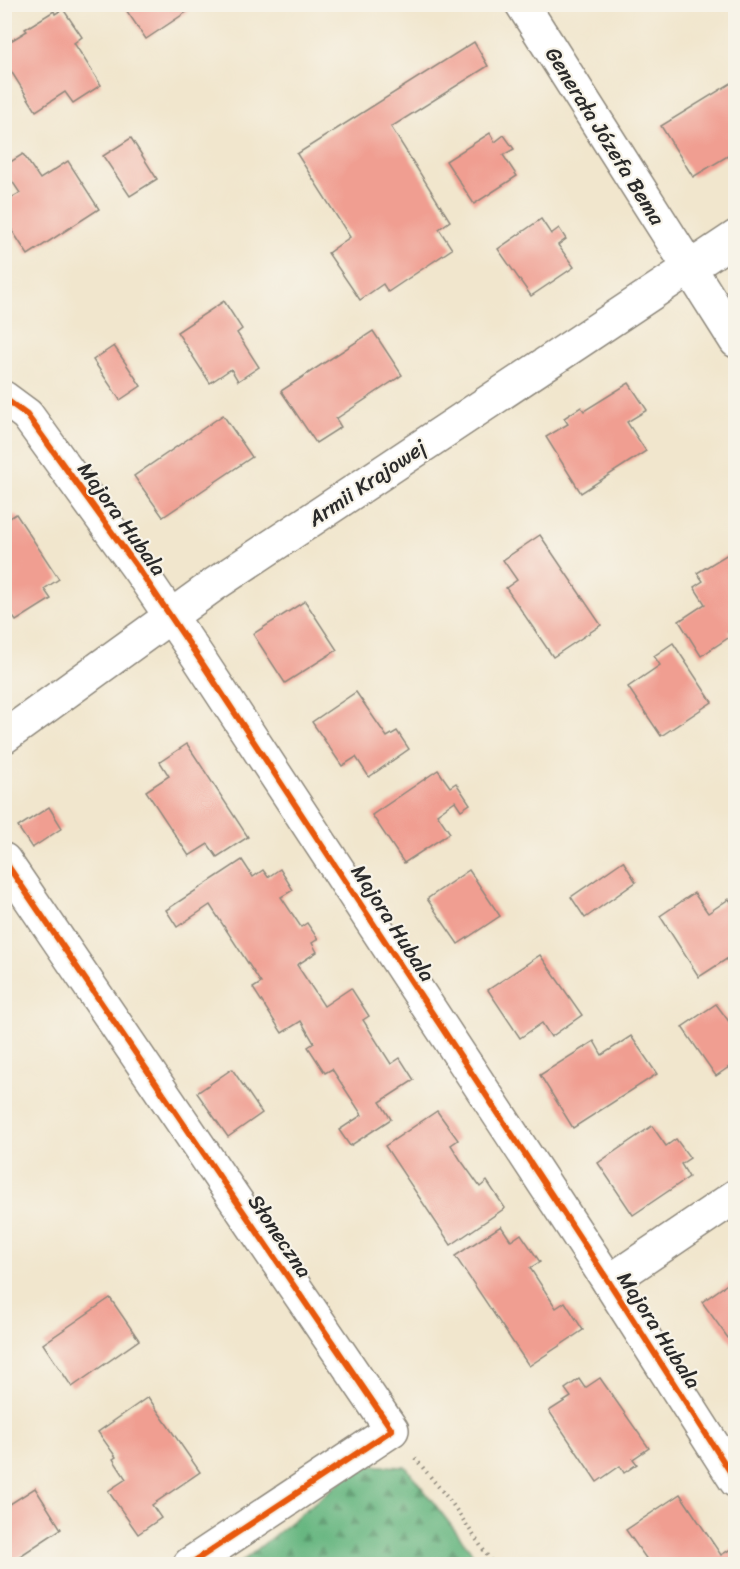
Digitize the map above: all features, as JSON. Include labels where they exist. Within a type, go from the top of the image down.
[{"type":"street","name":"Generała Józefa Bema","points":[[522,4],[735,341]]},
{"type":"street","name":"Armii Krajowej","points":[[4,737],[170,615],[735,237]]},
{"type":"street","name":"Majora Hubala","points":[[4,398],[27,415],[170,615],[609,1282],[735,1481]]},
{"type":"street","name":"Słoneczna","points":[[4,860],[392,1430]]},
{"type":"street","points":[[609,1282],[735,1196]]},
{"type":"street","points":[[190,1564],[392,1430]]},
{"type":"path","points":[[392,1430],[451,1502],[493,1564]]},
{"type":"green space","points":[[361,1465],[406,1467],[481,1564],[239,1564]]},
{"type":"building","points":[[122,4],[188,4],[191,9],[146,39]]},
{"type":"building","points":[[63,9],[82,37],[74,43],[101,85],[73,103],[65,92],[36,111],[11,71],[4,75],[4,45],[54,11],[55,14]]},
{"type":"building","points":[[474,42],[488,66],[391,127],[450,221],[439,229],[452,249],[388,292],[383,284],[360,300],[328,253],[350,237],[297,154]]},
{"type":"building","points":[[736,80],[736,151],[693,177],[661,126]]},
{"type":"building","points":[[490,133],[495,142],[504,135],[514,149],[503,155],[517,176],[474,204],[446,161]]},
{"type":"building","points":[[131,138],[157,179],[130,196],[103,156]]},
{"type":"building","points":[[23,154],[40,179],[68,161],[99,209],[28,255],[4,218],[4,202],[20,193],[4,166]]},
{"type":"building","points":[[541,219],[551,234],[559,228],[566,239],[558,245],[574,267],[531,296],[498,249]]},
{"type":"building","points":[[224,301],[242,329],[237,333],[259,367],[238,381],[231,369],[210,383],[177,332]]},
{"type":"building","points":[[373,331],[402,375],[336,419],[341,427],[316,443],[281,391]]},
{"type":"building","points":[[114,346],[141,386],[120,400],[93,360]]},
{"type":"building","points":[[629,383],[647,410],[627,422],[646,451],[581,493],[546,437],[568,424],[564,418],[581,407],[584,411]]},
{"type":"building","points":[[223,415],[252,457],[163,517],[134,476]]},
{"type":"building","points":[[16,514],[59,579],[44,589],[51,599],[16,621],[4,604],[4,522]]},
{"type":"building","points":[[540,535],[601,625],[553,657],[506,588],[517,580],[503,560]]},
{"type":"building","points":[[736,549],[736,627],[728,632],[731,636],[701,656],[679,621],[705,604],[694,587],[703,581],[697,573]]},
{"type":"building","points":[[305,601],[337,650],[285,683],[253,634]]},
{"type":"building","points":[[673,643],[712,702],[661,736],[628,687],[660,665],[654,656]]},
{"type":"building","points":[[356,692],[387,737],[397,731],[409,749],[369,777],[356,757],[342,766],[312,722]]},
{"type":"building","points":[[187,744],[248,837],[217,857],[208,844],[189,856],[146,791],[169,776],[160,762]]},
{"type":"building","points":[[438,770],[450,787],[456,783],[470,804],[461,810],[455,801],[437,814],[450,833],[404,863],[372,815]]},
{"type":"building","points":[[49,807],[62,828],[32,848],[18,827]]},
{"type":"building","points":[[242,860],[253,877],[263,870],[268,877],[280,869],[293,890],[281,897],[301,927],[307,923],[318,939],[312,943],[317,952],[297,965],[324,1006],[351,988],[369,1016],[363,1020],[391,1064],[400,1058],[414,1080],[380,1102],[391,1119],[350,1146],[339,1130],[362,1115],[332,1069],[325,1073],[308,1047],[314,1043],[301,1021],[282,1033],[253,988],[261,983],[210,905],[177,927],[166,910]]},
{"type":"building","points":[[623,861],[636,882],[585,918],[571,897]]},
{"type":"building","points":[[469,870],[500,916],[458,944],[427,899]]},
{"type":"building","points":[[694,893],[708,913],[729,899],[736,909],[736,953],[699,977],[660,916]]},
{"type":"building","points":[[540,955],[582,1015],[551,1037],[542,1023],[520,1038],[488,990]]},
{"type":"building","points":[[716,1004],[736,1031],[736,1077],[729,1067],[716,1076],[682,1027]]},
{"type":"building","points":[[631,1036],[657,1074],[573,1128],[540,1075],[594,1041],[602,1055]]},
{"type":"building","points":[[232,1069],[262,1113],[228,1137],[197,1093]]},
{"type":"building","points":[[437,1111],[458,1140],[451,1145],[460,1159],[480,1187],[487,1181],[505,1208],[451,1245],[385,1146]]},
{"type":"building","points":[[652,1126],[666,1146],[676,1139],[690,1158],[681,1164],[689,1177],[633,1215],[598,1163]]},
{"type":"building","points":[[501,1226],[511,1241],[521,1234],[540,1262],[530,1268],[556,1308],[565,1302],[583,1330],[529,1366],[455,1256]]},
{"type":"building","points":[[736,1278],[736,1349],[702,1302]]},
{"type":"building","points":[[110,1298],[139,1340],[72,1387],[43,1344]]},
{"type":"building","points":[[600,1378],[649,1448],[633,1459],[637,1464],[624,1473],[620,1466],[597,1482],[549,1411],[571,1397],[565,1389],[579,1379],[585,1388]]},
{"type":"building","points":[[148,1397],[200,1472],[152,1505],[161,1518],[138,1534],[108,1491],[126,1479],[113,1459],[116,1457],[98,1432]]},
{"type":"building","points":[[35,1488],[61,1529],[8,1564],[4,1564],[4,1502],[7,1506]]},
{"type":"building","points":[[680,1494],[721,1555],[736,1546],[736,1564],[650,1564],[626,1530]]},
{"type":"cycle path","points":[[4,398],[27,415],[140,571],[609,1282],[736,1481]]},
{"type":"cycle path","points":[[4,860],[392,1430],[190,1564]]}]
